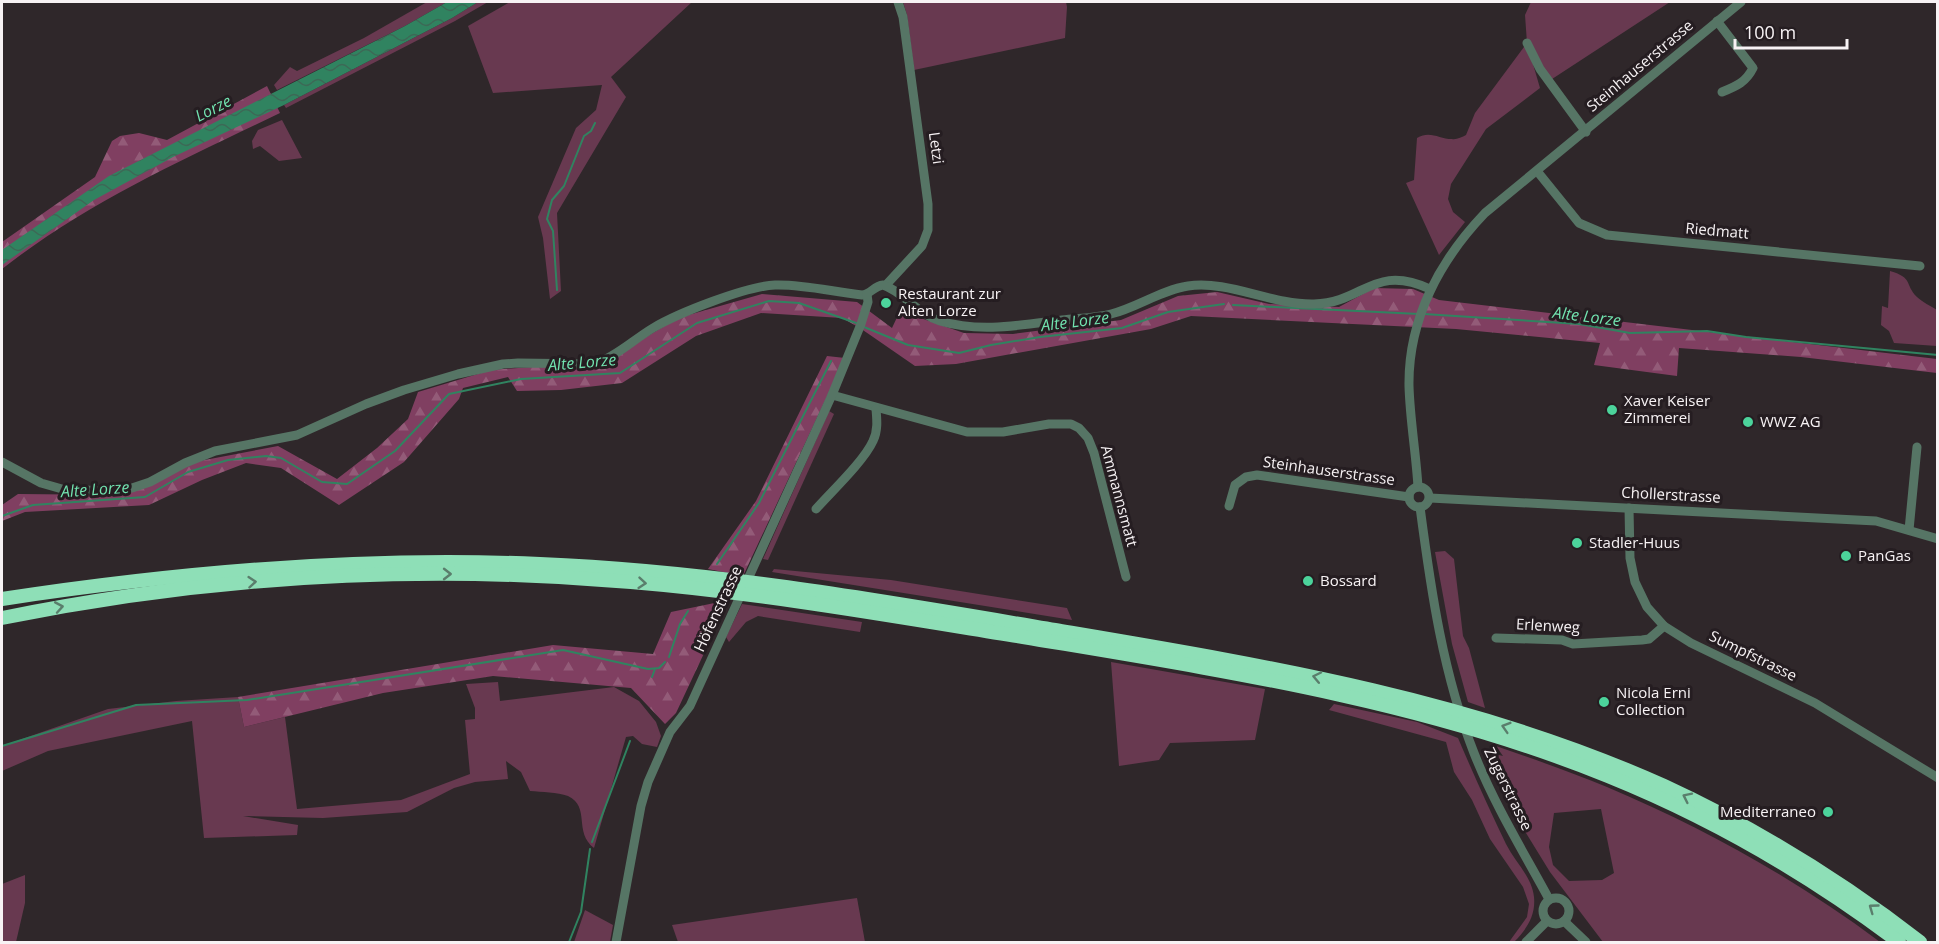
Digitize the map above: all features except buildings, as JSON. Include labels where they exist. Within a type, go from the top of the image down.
[{"type":"highway","points":[[2,600],[154,580],[295,567],[419,562],[511,562],[631,569],[825,592],[1278,669],[1380,692],[1482,719],[1561,745],[1646,778],[1718,813],[1796,856],[1920,942]]},
{"type":"highway","points":[[2,618],[147,594],[272,580],[390,575],[507,575],[629,582],[735,593],[905,618],[1146,658],[1316,690],[1403,710],[1502,738],[1585,767],[1662,799],[1741,839],[1815,884],[1899,942]]},
{"type":"highway","points":[[2,606],[154,580]]},
{"type":"street","name":"Letzi","points":[[886,285],[922,246],[928,230],[928,204],[903,17],[898,2]]},
{"type":"street","name":"Steinhauserstrasse","points":[[1420,507],[1412,505],[1409,496],[1412,490],[1418,487],[1409,386],[1414,339],[1429,293],[1454,249],[1485,213],[1741,2]]},
{"type":"street","points":[[1717,21],[1753,68],[1748,78],[1741,84],[1722,93]]},
{"type":"street","name":"Steinhauserstrasse","points":[[1527,43],[1540,69],[1586,132]]},
{"type":"street","name":"Riedmatt","points":[[1538,171],[1579,223],[1607,235],[1920,267]]},
{"type":"street","points":[[2,462],[41,483],[62,489],[107,491],[132,488],[150,482],[185,463],[215,451],[297,435],[375,400],[458,374],[518,363],[595,364],[612,356],[668,320],[756,288],[794,285],[858,295],[867,294],[878,286],[886,285],[928,316],[948,323],[983,328],[1111,314],[1187,286],[1209,285],[1283,302],[1313,304],[1333,302],[1386,280],[1410,281],[1429,293]]},
{"type":"street","name":"Höfenstrasse","points":[[616,942],[641,807],[648,782],[670,732],[690,706],[832,395],[860,329],[866,310],[867,294]]},
{"type":"street","name":"Ammannsmatt","points":[[832,395],[876,409],[967,432],[1003,432],[1049,424],[1071,424],[1079,428],[1088,438],[1094,453],[1126,577]]},
{"type":"street","points":[[816,509],[874,441],[878,426],[876,409]]},
{"type":"street","points":[[1909,530],[1917,447]]},
{"type":"street","name":"Steinhauserstrasse","points":[[1229,506],[1235,484],[1246,477],[1257,475],[1409,496]]},
{"type":"street","points":[[1418,487],[1427,490],[1430,498],[1427,504],[1420,507]]},
{"type":"street","name":"Chollerstrasse","points":[[1430,498],[1876,521],[1938,539]]},
{"type":"street","name":"Zugerstrasse","points":[[1420,507],[1433,606],[1452,687],[1474,752],[1499,809],[1549,899]]},
{"type":"street","name":"Sumpfstrasse","points":[[1629,508],[1630,558],[1635,582],[1647,607],[1664,626],[1691,643],[1815,703],[1938,778]]},
{"type":"street","name":"Erlenweg","points":[[1496,638],[1562,640],[1573,644],[1642,640],[1649,639],[1664,626]]},
{"type":"street","points":[[1558,898],[1568,905],[1569,914],[1564,921],[1556,924],[1547,921],[1542,909],[1549,899],[1558,898]]},
{"type":"street","points":[[1526,942],[1547,921]]},
{"type":"street","points":[[1564,921],[1586,942]]},
{"type":"shaded area","points":[[427,2],[447,2],[405,26],[277,90],[274,85],[290,67],[297,71],[364,38]]},
{"type":"shaded area","points":[[478,2],[488,2],[286,108],[284,105],[452,18]]},
{"type":"shaded area","points":[[510,2],[692,2],[611,77],[626,97],[557,213],[561,291],[550,299],[543,238],[538,217],[576,128],[596,110],[602,85],[493,93],[468,26]]},
{"type":"shaded area","points":[[903,2],[1066,2],[1065,38],[914,70],[907,15]]},
{"type":"shaded area","points":[[1531,2],[1670,2],[1549,81],[1528,47],[1540,88],[1486,129],[1451,184],[1448,199],[1453,212],[1465,222],[1439,255],[1406,183],[1414,180],[1417,138],[1430,135],[1454,139],[1466,135],[1475,113],[1527,43],[1525,15]]},
{"type":"shaded area","points":[[282,120],[302,158],[279,161],[260,146],[253,149],[252,141],[258,130]]},
{"type":"shaded area","points":[[1890,271],[1903,276],[1917,297],[1937,310],[1937,346],[1894,343],[1889,331],[1881,325],[1882,306],[1888,308]]},
{"type":"shaded area","points":[[829,411],[834,414],[768,560],[763,559]]},
{"type":"shaded area","points":[[1445,551],[1454,559],[1463,636],[1469,648],[1485,708],[1468,702],[1452,644],[1435,552]]},
{"type":"shaded area","points":[[774,569],[891,580],[1067,608],[1072,620],[772,572]]},
{"type":"shaded area","points":[[742,604],[862,622],[860,632],[758,616],[746,622],[729,642],[726,637]]},
{"type":"shaded area","points":[[1111,662],[1265,689],[1255,740],[1170,743],[1159,760],[1119,766]]},
{"type":"shaded area","points":[[498,682],[500,701],[614,687],[639,701],[656,722],[661,736],[657,747],[642,744],[633,736],[626,737],[594,848],[584,835],[581,813],[575,801],[559,794],[530,791],[521,772],[506,761],[508,779],[475,782],[454,788],[407,812],[323,818],[243,816],[298,825],[297,835],[204,838],[192,721],[48,751],[2,771],[2,746],[108,709],[238,697],[244,727],[285,717],[297,809],[401,800],[470,774],[465,720],[475,719],[475,708],[466,684]]},
{"type":"shaded area","points":[[1334,704],[1417,722],[1458,738],[1506,844],[1527,876],[1533,890],[1532,916],[1514,942],[1509,942],[1527,917],[1529,904],[1523,887],[1490,839],[1472,800],[1454,772],[1446,742],[1329,710]]},
{"type":"shaded area","points":[[1496,746],[1593,781],[1714,837],[1816,897],[1880,942],[1603,942],[1550,872],[1518,820],[1486,752],[1503,756]],"holes":[[[1601,809],[1614,873],[1602,880],[1569,881],[1553,865],[1549,847],[1554,813]]]},
{"type":"shaded area","points":[[25,875],[25,903],[16,942],[2,942],[2,884]]},
{"type":"shaded area","points":[[857,898],[865,942],[678,942],[672,925]]},
{"type":"shaded area","points":[[585,910],[613,925],[610,942],[574,942]]},
{"type":"green space","points":[[267,86],[280,113],[172,165],[102,203],[67,223],[2,269],[2,242],[95,177],[112,141],[120,136],[139,133],[167,140]]},
{"type":"green space","points":[[1374,288],[1413,289],[1439,300],[1937,359],[1937,373],[1801,357],[1679,348],[1677,376],[1594,365],[1600,343],[1456,329],[1191,316],[1151,329],[956,364],[915,366],[842,318],[761,313],[696,336],[622,383],[561,390],[517,391],[508,377],[463,388],[459,399],[404,462],[339,505],[281,468],[246,463],[202,480],[149,505],[25,512],[2,521],[2,505],[18,494],[118,495],[189,463],[278,446],[337,479],[377,448],[408,419],[418,392],[491,370],[560,365],[594,368],[678,318],[762,294],[857,302],[892,328],[900,311],[964,333],[1013,334],[1121,320],[1178,296],[1217,292],[1269,304],[1339,307]]},
{"type":"green space","points":[[827,356],[845,358],[743,576],[708,569],[756,501]]},
{"type":"green space","points":[[729,600],[676,713],[665,724],[631,688],[493,676],[383,693],[244,727],[238,697],[553,645],[653,654],[671,612]]},
{"type":"water","points":[[447,2],[478,2],[452,18],[284,105],[173,157],[94,200],[2,265],[2,250],[109,176],[405,26]]},
{"type":"waterway","points":[[557,290],[553,231],[547,219],[552,200],[564,186],[584,136],[591,131],[595,123]]},
{"type":"waterway","name":"Alte Lorze","points":[[2,516],[33,505],[145,497],[188,472],[228,460],[266,456],[281,458],[322,482],[347,484],[395,451],[449,394],[521,379],[620,373],[697,323],[769,301],[799,303],[859,324]]},
{"type":"waterway","name":"Alte Lorze","points":[[864,327],[908,345],[959,353],[1040,337],[1122,328],[1168,312],[1224,304]]},
{"type":"waterway","name":"Alte Lorze","points":[[1233,305],[1419,314]]},
{"type":"waterway","name":"Alte Lorze","points":[[1424,314],[1579,324],[1630,333],[1707,331],[1746,337],[1938,355]]},
{"type":"waterway","points":[[717,564],[759,503],[831,361]]},
{"type":"waterway","points":[[669,657],[680,624],[688,611]]},
{"type":"waterway","points":[[2,746],[136,705],[247,700],[563,650],[648,669],[659,668],[665,662]]},
{"type":"waterway","points":[[652,677],[655,669]]},
{"type":"waterway","points":[[592,842],[630,741]]},
{"type":"waterway","points":[[569,942],[581,912],[590,849]]},
{"type":"place","name":"Restaurant zur Alten Lorze","points":[[886,303]]},
{"type":"place","name":"Xaver Keiser Zimmerei","points":[[1612,410]]},
{"type":"place","name":"WWZ AG","points":[[1748,422]]},
{"type":"place","name":"Stadler-Huus","points":[[1577,543]]},
{"type":"place","name":"PanGas","points":[[1846,556]]},
{"type":"place","name":"Bossard","points":[[1308,581]]},
{"type":"place","name":"Nicola Erni Collection","points":[[1604,702]]},
{"type":"place","name":"Mediterraneo","points":[[1828,812]]},
{"type":"water label","name":"Lorze","points":[[213,108]]}]
